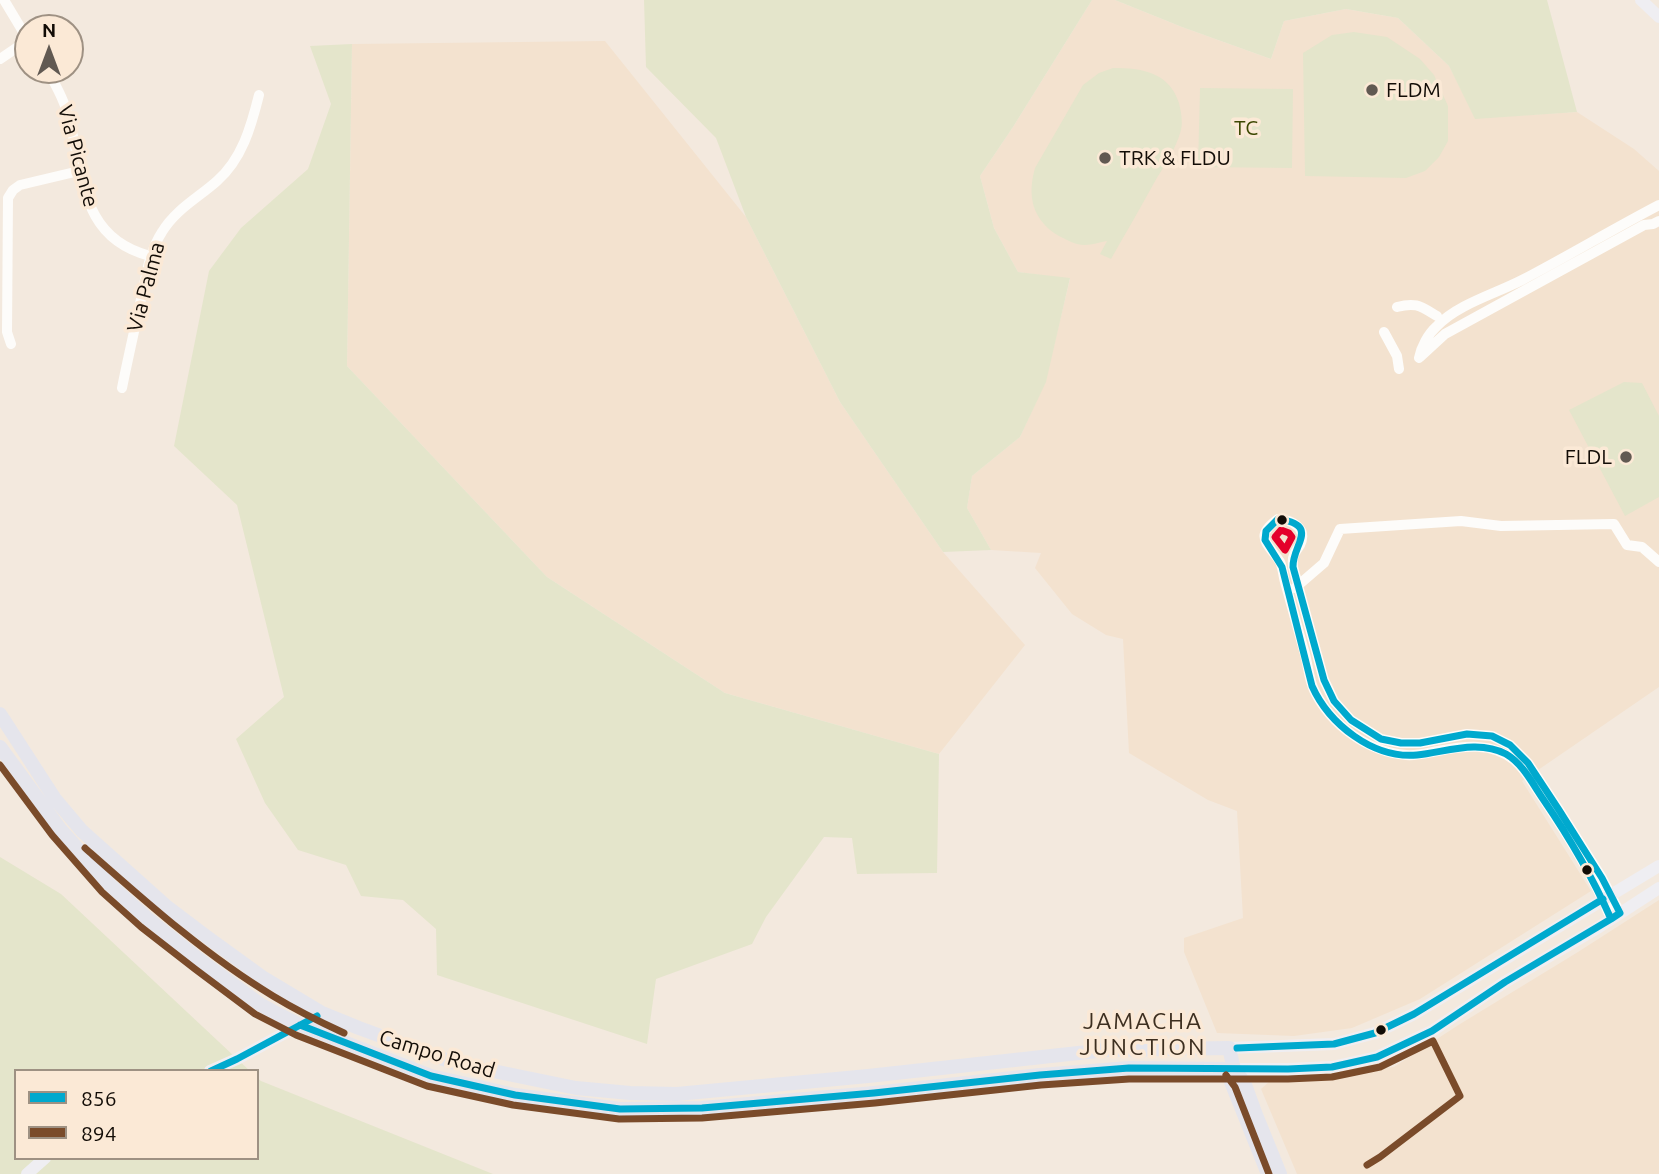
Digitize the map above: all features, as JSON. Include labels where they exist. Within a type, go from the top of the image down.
[{"type":"highway","name":"Campo Road","points":[[0,714],[55,799],[82,831],[166,906],[262,977],[322,1013],[454,1063],[576,1088],[677,1094],[952,1068],[1106,1049],[1229,1048]]},
{"type":"highway","name":"Campo Road","points":[[0,747],[60,829],[117,891],[211,968],[261,1004],[300,1025],[431,1076],[515,1095],[620,1109],[702,1108],[1129,1068],[1234,1069]]},
{"type":"highway","points":[[1229,1048],[1234,1069],[1244,1082],[1280,1174]]},
{"type":"highway","points":[[883,1065],[930,1061],[952,1068]]},
{"type":"highway","points":[[1234,1069],[1231,1082],[1268,1174]]},
{"type":"main road","points":[[1641,0],[1659,16]]},
{"type":"main road","points":[[1229,1048],[1334,1044],[1375,1033],[1414,1014],[1659,866]]},
{"type":"main road","points":[[1234,1069],[1332,1068],[1377,1058],[1432,1031],[1505,982],[1659,888]]},
{"type":"main road","points":[[214,1069],[322,1013]]},
{"type":"main road","points":[[27,1174],[43,1160]]},
{"type":"street","points":[[4,0],[14,17]]},
{"type":"street","name":"Via Picante","points":[[55,84],[67,111],[79,171],[92,211],[105,232],[124,247],[150,256]]},
{"type":"street","name":"Via Palma","points":[[122,388],[150,256],[160,233],[185,205],[231,167],[242,149],[258,95]]},
{"type":"street","points":[[11,344],[7,332],[8,198],[20,185],[79,171]]},
{"type":"street","points":[[1659,205],[1524,279],[1501,291],[1490,293],[1447,317],[1430,335],[1419,358],[1446,334],[1644,225],[1659,221]]},
{"type":"street","points":[[1507,302],[1509,293],[1524,279]]},
{"type":"street","points":[[1396,307],[1419,305],[1437,316]]},
{"type":"street","points":[[1384,332],[1397,356],[1399,369]]},
{"type":"street","points":[[1607,896],[1522,767],[1513,759],[1499,751],[1478,746],[1405,755],[1385,751],[1355,737],[1343,728],[1314,690],[1282,564],[1265,543],[1265,533],[1269,525],[1278,519],[1289,520],[1302,534],[1293,557],[1293,567],[1324,680],[1334,701],[1351,720],[1381,739],[1420,743],[1467,734],[1492,736],[1510,745],[1528,763],[1607,896],[1616,916]]},
{"type":"street","points":[[1289,593],[1324,563],[1340,529],[1461,521],[1501,526],[1614,524],[1627,545],[1642,547],[1659,562]]},
{"type":"shaded area","points":[[1092,0],[1115,0],[1271,59],[1284,21],[1346,9],[1398,18],[1449,66],[1476,118],[1577,112],[1634,149],[1659,171],[1659,687],[1522,781],[1591,891],[1420,999],[1352,1028],[1294,1036],[1217,1033],[1184,952],[1184,938],[1243,918],[1237,811],[1208,800],[1129,753],[1123,639],[1106,635],[1072,614],[1035,568],[1041,553],[991,550],[967,508],[972,476],[1020,437],[1045,382],[1070,279],[1018,272],[994,228],[980,176]]},
{"type":"shaded area","points":[[605,41],[746,217],[840,402],[943,552],[1025,645],[939,754],[725,693],[547,577],[347,366],[352,44]]},
{"type":"shaded area","points":[[1659,900],[1659,1174],[1297,1174],[1261,1089],[1271,1080],[1394,1067]]},
{"type":"green space","points":[[644,0],[1092,0],[980,176],[994,228],[1018,272],[1070,278],[1046,382],[1020,437],[972,476],[967,508],[991,550],[943,552],[840,402],[746,217],[716,138],[646,67]]},
{"type":"green space","points":[[1115,0],[1547,0],[1577,112],[1475,119],[1449,66],[1398,18],[1346,9],[1284,21],[1271,59]]},
{"type":"green space","name":"FLDM","points":[[1354,32],[1387,37],[1420,59],[1434,75],[1448,106],[1448,141],[1439,157],[1425,171],[1406,178],[1305,176],[1303,53],[1332,35]]},
{"type":"green space","points":[[352,44],[347,366],[547,577],[725,693],[939,754],[937,873],[857,874],[852,838],[824,837],[766,917],[752,944],[656,979],[647,1044],[437,975],[436,929],[403,900],[361,896],[346,865],[298,850],[265,803],[236,739],[284,697],[237,505],[174,446],[209,271],[241,228],[308,169],[331,104],[310,46]]},
{"type":"green space","name":"TRK & FLDU","points":[[1113,68],[1144,71],[1169,84],[1180,106],[1182,124],[1173,151],[1111,259],[1100,254],[1107,241],[1078,244],[1050,230],[1037,215],[1032,188],[1035,168],[1083,85],[1099,73]]},
{"type":"green space","name":"TC","points":[[1200,88],[1293,89],[1292,168],[1198,167]]},
{"type":"green space","name":"FLDL","points":[[1624,382],[1642,383],[1659,416],[1659,497],[1625,516],[1569,410]]},
{"type":"green space","points":[[0,857],[61,894],[248,1069],[14,1069],[14,1160],[259,1160],[259,1080],[493,1174],[0,1174]]},
{"type":"transit line","name":"856","points":[[1278,519],[1291,522],[1301,531],[1293,567],[1324,680],[1334,701],[1351,720],[1381,739],[1420,743],[1467,734],[1492,736],[1510,745],[1528,763],[1559,810],[1602,878],[1620,913],[1611,919],[1562,828],[1527,774],[1506,754],[1484,747],[1473,747],[1401,755],[1369,745],[1341,726],[1329,713],[1312,686],[1282,567],[1265,540],[1266,531],[1278,519]]},
{"type":"transit line","points":[[1281,530],[1292,537],[1285,550],[1275,537],[1281,530]]},
{"type":"transit line","name":"894","points":[[0,765],[52,835],[102,892],[195,969],[255,1014],[296,1035],[427,1086],[513,1105],[619,1119],[702,1118],[1129,1079],[1332,1077],[1380,1067],[1433,1041],[1460,1096],[1367,1165]]},
{"type":"transit line","name":"894","points":[[85,848],[223,963],[282,1001],[344,1033]]},
{"type":"transit line","name":"856","points":[[1237,1048],[1334,1044],[1375,1033],[1414,1014],[1603,899]]},
{"type":"transit line","name":"856","points":[[300,1025],[431,1076],[515,1095],[620,1109],[702,1108],[1129,1068],[1332,1067],[1377,1057],[1432,1031],[1505,982],[1611,919]]},
{"type":"transit line","name":"856","points":[[215,1069],[317,1016]]},
{"type":"transit line","name":"894","points":[[1226,1075],[1235,1087],[1269,1174]]},
{"type":"place","name":"FLDM","points":[[1372,90]]},
{"type":"place","name":"TRK & FLDU","points":[[1105,158]]},
{"type":"place","name":"FLDL","points":[[1626,457]]},
{"type":"district","name":"JAMACHA JUNCTION","points":[[1143,1034]]}]
